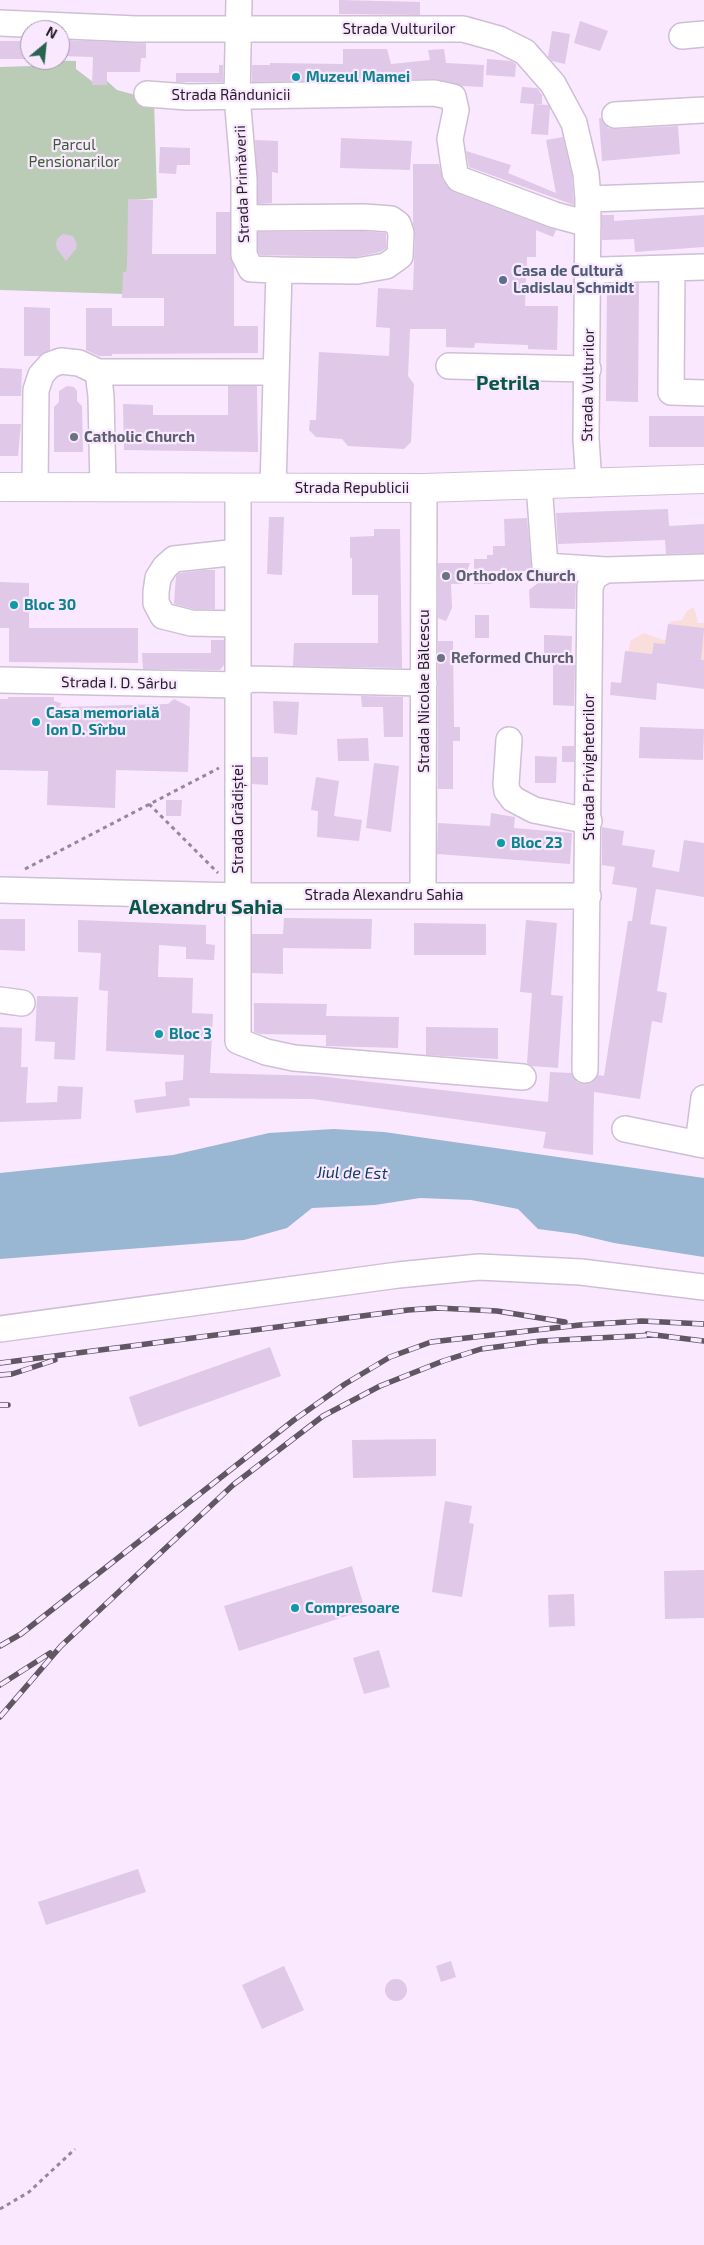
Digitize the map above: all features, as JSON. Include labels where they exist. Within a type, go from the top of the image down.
[{"type":"main road","name":"Strada Republicii","points":[[0,487],[424,488],[704,479]]},
{"type":"street","name":"Strada Primăverii","points":[[239,0],[237,96],[245,218],[244,255],[251,269],[279,270]]},
{"type":"street","name":"Strada Vulturilor","points":[[0,23],[136,29],[463,29],[499,40],[525,52],[553,84],[574,123],[586,174],[589,276],[586,440],[589,484]]},
{"type":"street","name":"Strada Rândunicii","points":[[147,94],[188,97],[434,93],[454,98],[456,110],[450,139],[455,173],[459,179],[555,215],[588,224]]},
{"type":"street","points":[[615,115],[704,110]]},
{"type":"street","points":[[588,199],[704,195]]},
{"type":"street","points":[[245,218],[364,217],[390,219],[398,224],[401,234],[400,256],[386,266],[357,271],[279,270],[273,488]]},
{"type":"street","points":[[589,276],[601,270],[704,267]]},
{"type":"street","points":[[672,268],[671,392],[704,393]]},
{"type":"street","points":[[35,487],[36,390],[41,375],[50,365],[61,361],[79,363],[98,372],[275,372]]},
{"type":"street","points":[[449,366],[588,368]]},
{"type":"street","points":[[98,372],[101,396],[103,487]]},
{"type":"street","points":[[539,484],[545,566],[606,570],[704,567]]},
{"type":"street","name":"Strada Nicolae Bălcescu","points":[[423,895],[424,488]]},
{"type":"street","name":"Strada Grădiștei","points":[[238,489],[238,1041],[266,1052],[294,1058],[523,1077]]},
{"type":"street","points":[[238,552],[174,559],[165,567],[158,578],[156,592],[156,603],[163,616],[191,623],[238,624]]},
{"type":"street","name":"Strada Privighetorilor","points":[[585,1070],[589,821],[588,606],[590,588],[594,577],[606,570]]},
{"type":"street","name":"Strada I. D. Sârbu","points":[[0,680],[238,685],[250,679],[424,683]]},
{"type":"street","points":[[509,740],[506,784],[507,791],[513,799],[534,810],[589,821]]},
{"type":"street","name":"Strada Alexandru Sahia","points":[[0,890],[238,896],[588,896]]},
{"type":"street","points":[[625,1129],[701,1145],[704,1098]]},
{"type":"street","points":[[0,1330],[388,1276],[479,1267],[581,1272],[704,1287]]},
{"type":"path","points":[[24,870],[238,758]]},
{"type":"path","points":[[149,804],[220,876]]},
{"type":"path","points":[[0,2209],[29,2192],[75,2149]]},
{"type":"shaded area","points":[[694,607],[698,623],[704,623],[704,687],[625,678],[630,641],[644,633],[663,640],[670,639],[669,622],[682,620],[687,611]]},
{"type":"green space","name":"Parcul Pensionarilor","points":[[70,61],[76,61],[76,69],[93,82],[107,81],[117,90],[154,100],[157,198],[132,200],[125,294],[0,290],[0,67],[20,66],[20,70],[70,70]]},
{"type":"water","name":"Jiul de Est","points":[[334,1129],[384,1132],[704,1178],[704,1257],[538,1229],[518,1209],[471,1200],[420,1198],[375,1205],[312,1208],[287,1228],[244,1240],[0,1259],[0,1173],[173,1155],[269,1133]]},
{"type":"building","points":[[339,0],[420,2],[420,15],[339,14]]},
{"type":"building","points":[[580,21],[608,31],[600,51],[574,43]]},
{"type":"building","points":[[552,31],[570,34],[565,64],[552,61],[548,57]]},
{"type":"building","points":[[70,40],[146,43],[146,58],[141,58],[140,72],[107,72],[107,85],[92,85],[93,57],[70,56]]},
{"type":"building","points":[[0,41],[20,41],[20,59],[0,59]]},
{"type":"building","points":[[343,49],[387,49],[391,64],[430,60],[428,50],[444,49],[446,63],[484,65],[483,87],[462,86],[434,79],[252,82],[252,65],[270,65],[270,63],[343,64]]},
{"type":"building","points":[[487,59],[511,61],[516,64],[515,77],[486,75]]},
{"type":"building","points":[[219,65],[223,65],[223,82],[176,82],[176,73],[219,73]]},
{"type":"building","points":[[522,87],[537,88],[542,95],[542,104],[520,103]]},
{"type":"building","points":[[534,104],[548,105],[550,108],[548,135],[531,134]]},
{"type":"building","points":[[599,118],[608,128],[615,129],[678,126],[680,154],[602,161]]},
{"type":"building","points":[[563,137],[572,176],[574,205],[469,167],[466,151],[511,165],[508,173],[556,193],[546,140]]},
{"type":"building","points":[[341,138],[412,141],[410,170],[340,168]]},
{"type":"building","points":[[255,140],[278,141],[278,173],[272,172],[272,203],[258,204]]},
{"type":"building","points":[[160,147],[190,148],[190,165],[177,165],[176,174],[159,173]]},
{"type":"building","points":[[413,164],[439,164],[443,181],[454,192],[556,230],[553,237],[536,230],[536,257],[527,257],[525,306],[558,306],[557,350],[528,349],[528,345],[475,343],[474,348],[446,347],[446,329],[410,329],[408,376],[414,384],[411,442],[404,449],[348,446],[342,439],[316,437],[309,430],[310,420],[316,420],[319,352],[389,356],[390,328],[376,327],[378,288],[413,290],[415,234],[413,224]]},
{"type":"building","points":[[128,199],[153,200],[152,254],[216,254],[216,212],[230,212],[230,255],[234,267],[234,326],[258,326],[258,353],[112,354],[112,356],[99,356],[86,350],[86,308],[112,308],[112,326],[164,326],[164,298],[122,298],[123,272],[127,272]]},
{"type":"building","points":[[602,215],[614,215],[614,221],[704,215],[704,247],[635,252],[634,239],[602,240]]},
{"type":"building","points":[[364,231],[386,233],[386,248],[380,252],[356,257],[260,255],[258,252],[258,232]]},
{"type":"building","points":[[63,234],[73,236],[77,244],[76,249],[66,261],[57,249],[56,244],[57,239]]},
{"type":"building","points":[[639,283],[638,402],[606,401],[607,284]]},
{"type":"building","points":[[24,307],[50,308],[50,350],[39,356],[24,356]]},
{"type":"building","points":[[0,368],[22,369],[21,396],[0,396]]},
{"type":"building","points":[[67,386],[74,387],[77,391],[77,401],[82,406],[83,452],[54,452],[54,407],[59,402],[59,391]]},
{"type":"building","points":[[228,386],[257,386],[258,452],[124,450],[123,404],[153,405],[153,415],[228,415]]},
{"type":"building","points":[[649,416],[704,416],[704,447],[649,447]]},
{"type":"building","points":[[0,424],[21,424],[18,456],[0,456]]},
{"type":"building","points":[[668,509],[669,526],[704,524],[704,553],[666,554],[665,540],[558,544],[556,513]]},
{"type":"building","points":[[269,517],[284,517],[282,575],[267,574]]},
{"type":"building","points":[[527,518],[532,571],[492,571],[492,584],[474,584],[474,559],[487,559],[487,555],[493,555],[493,546],[505,546],[504,519]]},
{"type":"building","points":[[374,529],[400,529],[402,668],[293,666],[294,643],[378,643],[378,595],[352,595],[352,558],[350,558],[350,537],[374,536]]},
{"type":"building","points":[[438,563],[470,563],[462,584],[451,584],[452,608],[446,621],[438,618]]},
{"type":"building","points":[[215,570],[215,609],[193,609],[174,604],[176,576],[180,573]]},
{"type":"building","points":[[542,580],[576,582],[575,609],[530,608],[529,590]]},
{"type":"building","name":"Bloc 30","points":[[0,582],[29,583],[29,628],[138,628],[138,663],[9,662],[9,628],[0,628]]},
{"type":"building","points":[[475,615],[489,615],[489,638],[475,638]]},
{"type":"building","points":[[668,624],[704,628],[701,660],[704,660],[704,689],[657,683],[656,700],[610,695],[611,682],[621,683],[625,651],[652,654],[654,643],[665,644]]},
{"type":"building","points":[[544,635],[572,636],[571,665],[575,665],[574,706],[553,705],[553,661],[544,661]]},
{"type":"building","points":[[211,640],[224,640],[224,665],[220,670],[143,669],[142,653],[211,653]]},
{"type":"building","points":[[438,641],[453,641],[454,727],[460,727],[460,741],[453,741],[453,789],[438,789]]},
{"type":"building","points":[[361,696],[403,697],[403,737],[384,737],[383,707],[362,707]]},
{"type":"building","points":[[8,697],[54,697],[54,701],[61,703],[60,707],[168,704],[174,699],[190,707],[188,772],[116,770],[115,808],[47,805],[48,771],[0,770],[0,699],[8,699]]},
{"type":"building","points":[[273,701],[299,702],[297,735],[274,733]]},
{"type":"building","points":[[640,727],[704,729],[703,760],[639,758]]},
{"type":"building","points":[[368,738],[369,761],[338,761],[337,739]]},
{"type":"building","points":[[562,746],[574,746],[574,762],[562,762]]},
{"type":"building","points":[[535,756],[557,757],[556,783],[535,783]]},
{"type":"building","points":[[252,757],[268,757],[268,785],[252,784]]},
{"type":"building","points":[[374,763],[399,766],[391,832],[366,828]]},
{"type":"building","points":[[316,777],[339,781],[334,816],[362,820],[359,841],[317,837],[318,811],[311,810]]},
{"type":"building","points":[[166,800],[182,800],[181,816],[166,816]]},
{"type":"building","name":"Bloc 23","points":[[491,813],[515,817],[514,828],[572,833],[570,864],[437,854],[438,823],[490,826]]},
{"type":"building","points":[[602,827],[624,831],[622,845],[655,850],[652,867],[679,872],[684,840],[704,843],[704,897],[656,889],[650,924],[667,927],[657,991],[667,993],[662,1023],[652,1021],[640,1099],[594,1092],[593,1155],[543,1148],[546,1132],[313,1099],[189,1098],[190,1106],[136,1113],[134,1100],[166,1096],[165,1082],[183,1080],[184,1055],[106,1051],[108,991],[99,990],[101,953],[78,952],[78,920],[206,925],[206,944],[215,945],[214,960],[186,959],[186,947],[159,945],[158,977],[193,978],[192,1013],[213,1014],[210,1073],[318,1076],[548,1102],[550,1072],[571,1073],[577,1082],[584,1084],[592,1082],[598,1075],[604,1076],[628,921],[632,921],[637,888],[612,884],[615,867],[602,865]]},
{"type":"building","points":[[284,918],[372,919],[371,949],[283,948],[283,974],[252,973],[252,934],[283,934]]},
{"type":"building","points":[[0,919],[25,919],[25,951],[0,950]]},
{"type":"building","points":[[526,920],[557,923],[551,995],[563,996],[558,1068],[532,1066],[527,1063],[532,993],[520,992]]},
{"type":"building","points":[[414,923],[486,924],[486,955],[414,955]]},
{"type":"building","points":[[37,996],[78,997],[75,1060],[54,1059],[55,1042],[35,1041]]},
{"type":"building","points":[[254,1003],[327,1004],[326,1016],[399,1017],[398,1048],[326,1046],[326,1035],[260,1034],[254,1032]]},
{"type":"building","points":[[0,1027],[22,1028],[21,1067],[28,1067],[26,1103],[57,1102],[58,1086],[83,1087],[81,1119],[0,1122]]},
{"type":"building","points":[[426,1027],[498,1028],[498,1059],[426,1055]]},
{"type":"building","points":[[270,1347],[281,1376],[139,1427],[129,1397]]},
{"type":"building","points":[[436,1439],[436,1476],[353,1478],[352,1440]]},
{"type":"building","points":[[445,1501],[472,1506],[469,1523],[474,1524],[462,1597],[432,1592]]},
{"type":"building","name":"Compresoare","points":[[352,1566],[365,1610],[239,1651],[224,1606]]},
{"type":"building","points":[[704,1570],[704,1618],[665,1619],[664,1571]]},
{"type":"building","points":[[574,1594],[575,1626],[549,1627],[548,1595]]},
{"type":"building","points":[[379,1650],[390,1687],[364,1694],[353,1658]]},
{"type":"building","points":[[138,1869],[146,1892],[46,1925],[38,1902]]},
{"type":"building","points":[[451,1961],[456,1977],[441,1982],[436,1966]]},
{"type":"building","points":[[284,1966],[304,2010],[262,2029],[242,1985]]},
{"type":"building","points":[[396,1979],[404,1982],[407,1990],[404,1998],[396,2001],[388,1998],[385,1990],[388,1982]]},
{"type":"railway","points":[[0,1363],[408,1310],[438,1308],[497,1311],[565,1322]]},
{"type":"railway","points":[[0,1646],[21,1634],[294,1420],[345,1384],[390,1357],[431,1342],[580,1325],[642,1321],[704,1324]]},
{"type":"railway","points":[[647,1334],[704,1341]]},
{"type":"railway","points":[[0,1717],[61,1646],[233,1485],[323,1416],[380,1386],[443,1361],[481,1349],[541,1341],[654,1335]]},
{"type":"railway","points":[[0,1375],[12,1374],[55,1360]]},
{"type":"railway","points":[[0,1405],[8,1405]]},
{"type":"railway","points":[[0,1685],[50,1653]]},
{"type":"place","name":"Muzeul Mamei","points":[[296,77]]},
{"type":"place","name":"Casa de Cultură Ladislau Schmidt","points":[[503,280]]},
{"type":"place","name":"Catholic Church","points":[[74,437]]},
{"type":"place","name":"Orthodox Church","points":[[446,576]]},
{"type":"place","name":"Bloc 30","points":[[14,605]]},
{"type":"place","name":"Reformed Church","points":[[441,658]]},
{"type":"place","name":"Casa memorială Ion D. Sîrbu","points":[[36,722]]},
{"type":"place","name":"Bloc 23","points":[[501,843]]},
{"type":"place","name":"Bloc 3","points":[[159,1034]]},
{"type":"place","name":"Compresoare","points":[[295,1608]]},
{"type":"district","name":"Petrila","points":[[508,383]]},
{"type":"district","name":"Alexandru Sahia","points":[[206,907]]}]
